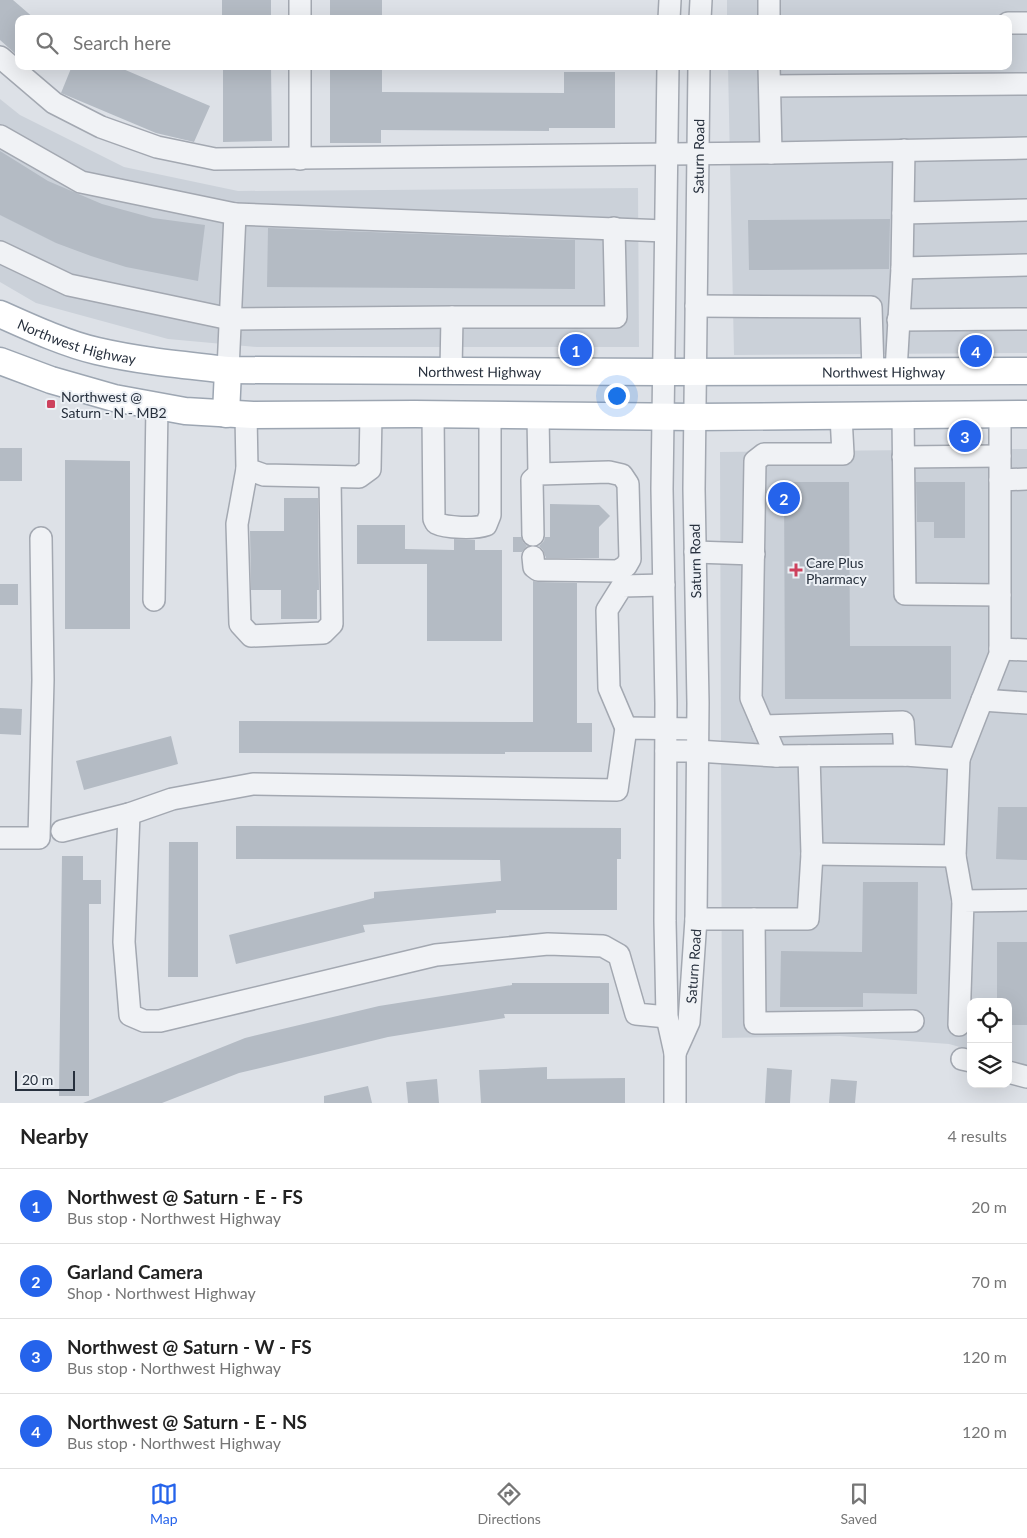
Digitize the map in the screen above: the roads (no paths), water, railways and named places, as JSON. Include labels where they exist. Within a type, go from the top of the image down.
[{"type":"main road","name":"Northwest Highway","points":[[0,314],[32,328],[96,351],[163,363],[228,370],[1027,371]]},
{"type":"main road","points":[[0,360],[57,382],[114,398],[185,411],[236,414],[663,417],[1027,414]]},
{"type":"main road","points":[[228,370],[236,414]]},
{"type":"street","points":[[300,0],[300,15]]},
{"type":"street","points":[[669,15],[670,0]]},
{"type":"street","points":[[700,15],[701,0]]},
{"type":"street","points":[[768,15],[769,0]]},
{"type":"street","points":[[1012,23],[1027,23]]},
{"type":"street","points":[[0,57],[15,70]]},
{"type":"street","points":[[15,70],[54,103],[102,127],[157,147],[215,159],[772,153],[1027,148]]},
{"type":"street","points":[[300,70],[300,159]]},
{"type":"street","name":"Saturn Road","points":[[668,70],[662,484],[666,728],[665,921],[667,1017],[675,1053],[674,1103]]},
{"type":"street","name":"Saturn Road","points":[[675,1053],[689,1022],[696,920],[695,372],[699,70]]},
{"type":"street","points":[[772,153],[770,76],[1027,84]]},
{"type":"street","points":[[0,136],[81,182],[235,214],[665,231]]},
{"type":"street","points":[[885,371],[898,320],[902,268],[904,150]]},
{"type":"street","points":[[903,213],[1027,210]]},
{"type":"street","points":[[228,370],[235,214]]},
{"type":"street","points":[[0,252],[69,284],[230,319],[616,317],[614,228]]},
{"type":"street","points":[[902,268],[1027,265]]},
{"type":"street","points":[[696,306],[871,307],[885,371]]},
{"type":"street","points":[[451,370],[452,317]]},
{"type":"street","points":[[898,320],[1027,319]]},
{"type":"street","points":[[154,600],[156,406]]},
{"type":"street","points":[[236,414],[246,469],[237,524],[240,624],[251,636],[323,633],[332,624],[330,477]]},
{"type":"street","points":[[246,469],[264,475],[360,477],[370,469],[371,414]]},
{"type":"street","points":[[433,414],[434,519],[436,523],[446,526],[478,527],[486,525],[490,515],[490,415]]},
{"type":"street","points":[[959,1026],[963,901],[954,856],[959,760],[1000,654],[1000,414]]},
{"type":"street","points":[[902,415],[904,594],[1000,595]]},
{"type":"street","points":[[538,416],[539,474]]},
{"type":"street","points":[[776,756],[751,698],[755,461],[764,454],[843,454],[841,416]]},
{"type":"street","points":[[903,457],[1000,456]]},
{"type":"street","points":[[533,535],[532,480],[539,474],[609,472],[622,475],[628,484],[630,559],[626,566],[618,571],[538,570],[534,567],[533,557]]},
{"type":"street","points":[[1000,480],[1027,479]]},
{"type":"street","points":[[628,484],[662,484]]},
{"type":"street","points":[[0,838],[39,838],[43,680],[41,538]]},
{"type":"street","points":[[695,552],[754,554]]},
{"type":"street","points":[[630,559],[664,559]]},
{"type":"street","points":[[62,831],[129,814],[172,799],[253,784],[618,790],[626,728],[608,688],[607,610],[622,586],[664,585]]},
{"type":"street","points":[[1000,649],[1027,650]]},
{"type":"street","points":[[982,700],[1027,703]]},
{"type":"street","points":[[762,726],[903,722],[905,755]]},
{"type":"street","points":[[626,728],[697,729]]},
{"type":"street","points":[[666,751],[776,756],[905,755],[959,760]]},
{"type":"street","points":[[696,920],[808,919],[812,854],[810,756]]},
{"type":"street","points":[[129,814],[124,942],[130,1015],[144,1021],[160,1021],[436,955],[548,944],[604,946],[619,954],[636,1014],[667,1017]]},
{"type":"street","points":[[812,854],[954,856]]},
{"type":"street","points":[[963,901],[1027,900]]},
{"type":"street","points":[[754,919],[755,1023],[913,1021]]},
{"type":"street","points":[[1012,1073],[1027,1077]]},
{"type":"place","name":"Northwest @ Saturn - E - FS","points":[[576,350]]},
{"type":"place","name":"Northwest @ Saturn - E - NS","points":[[976,351]]},
{"type":"place","name":"Northwest @ Saturn - N - MB2","points":[[51,404]]},
{"type":"place","name":"Northwest @ Saturn - W - FS","points":[[965,436]]},
{"type":"place","name":"Garland Camera","points":[[784,498]]},
{"type":"place","name":"Care Plus Pharmacy","points":[[796,570]]}]
